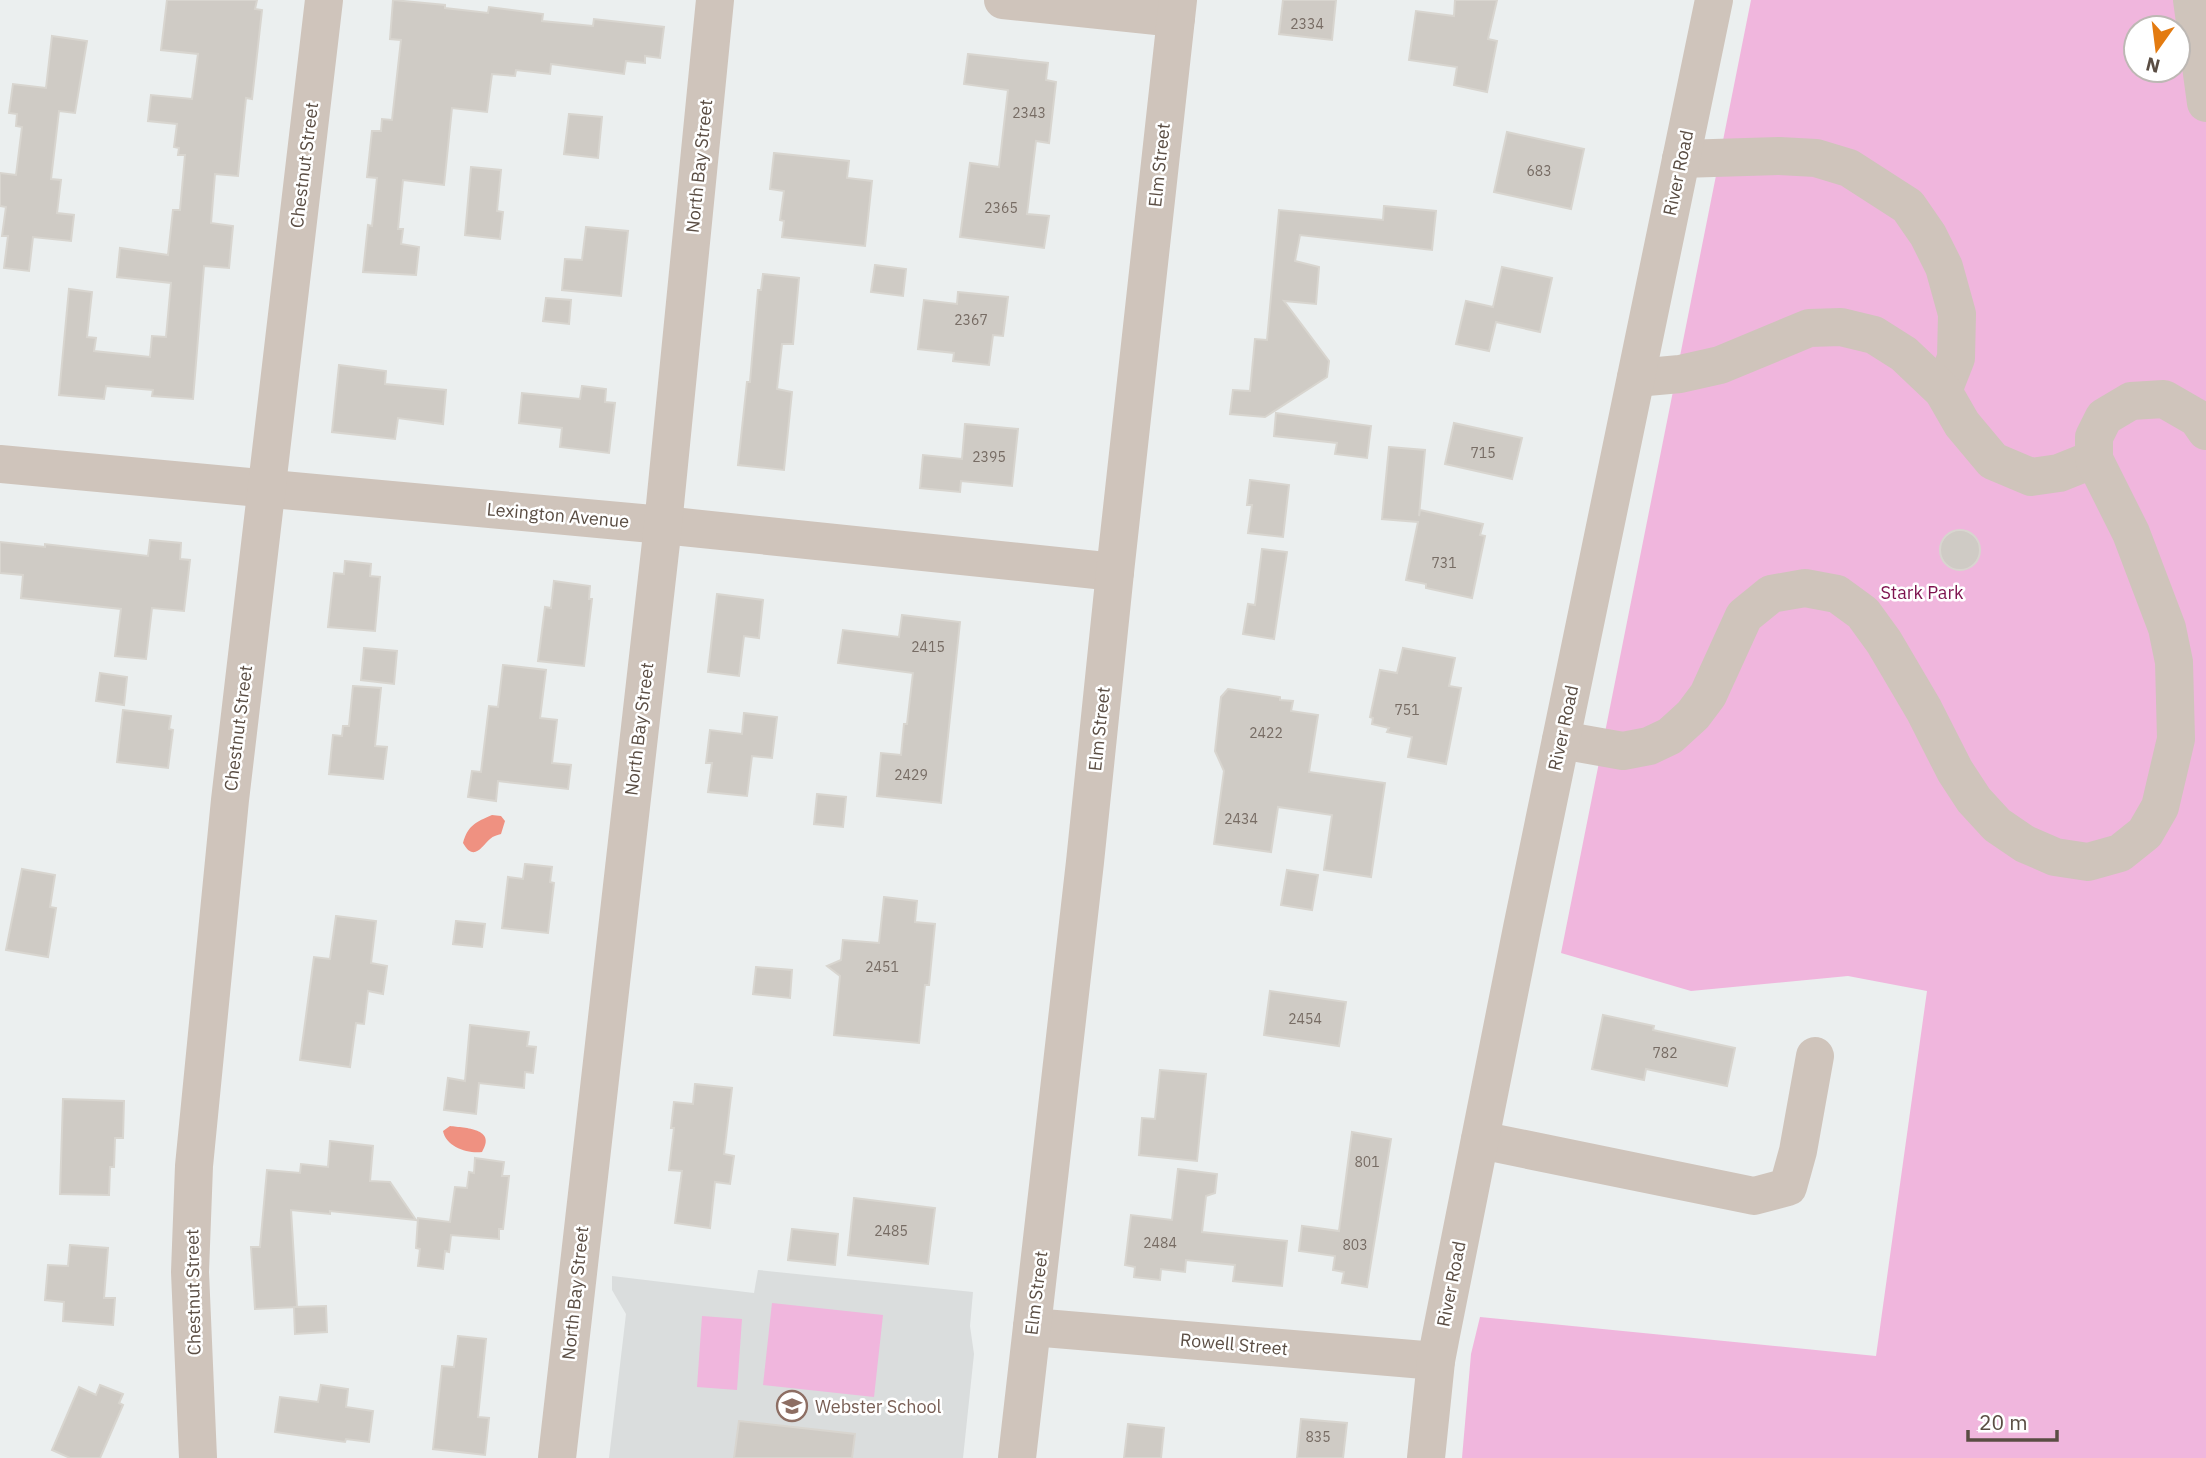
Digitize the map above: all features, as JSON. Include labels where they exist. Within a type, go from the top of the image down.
[{"type":"street","name":"Chestnut Street","points":[[198,1458],[190,1272],[194,1166],[230,800],[324,0]]},
{"type":"street","name":"North Bay Street","points":[[556,1458],[663,525],[715,0]]},
{"type":"street","points":[[1003,0],[1177,9]]},
{"type":"street","name":"River Road","points":[[1426,1458],[1436,1361],[1714,0]]},
{"type":"street","points":[[2192,0],[2206,103]]},
{"type":"street","name":"Elm Street","points":[[1017,1458],[1085,862],[1177,9]]},
{"type":"street","points":[[1681,159],[1779,156],[1816,158],[1849,168],[1908,205],[1928,235],[1944,267],[1957,314],[1956,358],[1943,391]]},
{"type":"street","points":[[1636,378],[1680,374],[1720,365],[1809,328],[1841,327],[1874,335],[1904,354],[1943,391],[1962,424],[1993,461],[2031,477],[2059,473],[2094,459]]},
{"type":"street","points":[[1561,740],[1623,751],[1649,747],[1670,736],[1693,715],[1708,695],[1744,616],[1771,594],[1805,588],[1838,594],[1863,613],[1884,642],[1961,781],[1997,825],[2025,844],[2055,857],[2088,862],[2120,853],[2145,833],[2160,807],[2176,739],[2174,662],[2167,628],[2131,533],[2094,459],[2094,437],[2104,417],[2131,401],[2164,399],[2197,418],[2206,431]]},
{"type":"street","name":"Lexington Avenue","points":[[0,464],[663,525],[1115,572]]},
{"type":"street","points":[[1480,1140],[1754,1196],[1788,1187],[1798,1151],[1815,1056]]},
{"type":"street","name":"Rowell Street","points":[[1032,1327],[1436,1361]]},
{"type":"shaded area","points":[[492,815],[501,816],[505,821],[501,834],[491,838],[477,851],[471,852],[463,843],[467,832],[477,822]]},
{"type":"shaded area","points":[[450,1126],[471,1129],[482,1134],[486,1144],[482,1152],[470,1152],[448,1141],[443,1131]]},
{"type":"shaded area","name":"Webster School","points":[[758,1270],[973,1292],[970,1326],[974,1354],[963,1458],[609,1458],[626,1314],[612,1290],[612,1276],[754,1293]]},
{"type":"green space","name":"Stark Park","points":[[1751,0],[2206,0],[2206,1458],[1462,1458],[1471,1354],[1480,1317],[1876,1356],[1927,991],[1848,976],[1691,991],[1561,953]]},
{"type":"green space","points":[[772,1303],[883,1315],[874,1397],[763,1385]]},
{"type":"green space","points":[[702,1316],[742,1319],[737,1390],[697,1387]]},
{"type":"building","points":[[167,0],[257,0],[255,9],[262,10],[252,99],[246,98],[238,176],[215,174],[211,223],[233,226],[229,268],[204,266],[193,399],[152,396],[153,390],[106,386],[104,399],[59,395],[69,289],[92,292],[87,337],[96,338],[94,351],[150,357],[152,336],[166,337],[171,283],[117,277],[120,248],[168,255],[173,210],[180,210],[185,155],[178,155],[179,148],[174,147],[177,124],[148,121],[151,95],[192,99],[198,54],[161,50]]},
{"type":"building","points":[[393,0],[488,13],[489,7],[543,14],[542,21],[593,26],[594,19],[664,27],[660,58],[645,56],[645,63],[626,61],[624,74],[551,64],[550,74],[516,70],[515,76],[492,74],[487,112],[452,108],[444,185],[403,180],[398,229],[403,229],[401,244],[419,247],[416,275],[363,272],[368,225],[372,226],[377,178],[367,177],[372,131],[381,131],[382,119],[392,120],[401,40],[390,39]]},
{"type":"building","points":[[1283,0],[1336,0],[1332,40],[1279,34]]},
{"type":"building","points":[[1455,0],[1497,0],[1488,39],[1497,41],[1487,92],[1454,85],[1457,67],[1409,60],[1416,11],[1454,16]]},
{"type":"building","points":[[52,36],[87,41],[75,113],[59,111],[51,179],[61,180],[57,213],[74,215],[71,241],[33,237],[29,271],[4,268],[8,236],[2,236],[6,207],[0,206],[0,173],[16,175],[22,127],[16,126],[17,114],[9,113],[13,84],[46,88]]},
{"type":"building","points":[[968,54],[1048,63],[1046,80],[1056,82],[1049,143],[1036,141],[1027,214],[1049,216],[1044,248],[960,237],[970,163],[999,167],[1008,90],[964,84]]},
{"type":"building","points":[[569,114],[602,117],[598,158],[564,154]]},
{"type":"building","points":[[1507,132],[1584,149],[1571,209],[1494,192]]},
{"type":"building","points":[[774,153],[849,161],[847,178],[872,181],[865,246],[782,237],[784,221],[780,220],[784,191],[770,189]]},
{"type":"building","points":[[471,167],[501,170],[497,211],[503,212],[500,239],[465,235]]},
{"type":"building","points":[[1384,206],[1436,211],[1432,250],[1300,235],[1295,261],[1319,267],[1316,304],[1284,301],[1329,361],[1327,377],[1265,417],[1230,414],[1233,390],[1250,391],[1255,339],[1267,340],[1279,210],[1383,220]]},
{"type":"building","points":[[586,227],[628,231],[621,296],[562,290],[565,259],[582,260]]},
{"type":"building","points":[[875,265],[906,269],[903,296],[871,292]]},
{"type":"building","points":[[1502,267],[1552,278],[1540,332],[1496,322],[1489,351],[1456,344],[1466,301],[1493,307]]},
{"type":"building","points":[[763,274],[799,278],[793,344],[782,344],[777,389],[792,392],[784,470],[738,465],[747,382],[750,382],[758,290],[761,290]]},
{"type":"building","points":[[958,292],[1008,297],[1003,336],[993,335],[989,365],[953,361],[954,353],[918,349],[924,300],[957,304]]},
{"type":"building","points":[[546,298],[571,300],[569,324],[543,321]]},
{"type":"building","points":[[339,365],[386,371],[385,384],[446,390],[443,424],[398,418],[395,439],[332,432]]},
{"type":"building","points":[[582,386],[606,389],[605,402],[615,403],[609,453],[560,447],[562,428],[519,423],[522,393],[580,399]]},
{"type":"building","points":[[1276,413],[1371,426],[1367,458],[1335,454],[1337,443],[1274,436]]},
{"type":"building","points":[[1454,423],[1522,438],[1512,479],[1445,464]]},
{"type":"building","points":[[965,424],[1018,429],[1012,486],[961,481],[960,492],[920,488],[923,455],[962,459]]},
{"type":"building","points":[[1389,447],[1425,450],[1419,516],[1420,510],[1483,524],[1480,535],[1485,536],[1472,598],[1426,588],[1426,584],[1406,580],[1418,522],[1382,519]]},
{"type":"building","points":[[1250,480],[1289,485],[1283,537],[1248,533],[1252,505],[1247,505]]},
{"type":"building","points":[[1960,530],[1968,531],[1974,536],[1979,542],[1979,558],[1974,564],[1968,569],[1960,570],[1952,569],[1946,564],[1941,558],[1940,550],[1941,542],[1946,536],[1952,531]]},
{"type":"building","points":[[150,540],[181,543],[180,559],[190,560],[184,611],[152,608],[146,659],[115,656],[121,609],[21,598],[23,575],[0,573],[0,542],[45,547],[45,544],[148,556]]},
{"type":"building","points":[[1262,549],[1287,552],[1274,639],[1243,634],[1248,604],[1255,605]]},
{"type":"building","points":[[345,561],[371,564],[370,576],[380,577],[375,631],[328,627],[334,573],[344,574]]},
{"type":"building","points":[[554,581],[590,586],[589,599],[592,599],[584,666],[538,661],[545,607],[551,608]]},
{"type":"building","points":[[717,594],[763,600],[759,638],[744,636],[739,676],[708,672]]},
{"type":"building","points":[[902,615],[960,622],[941,803],[877,796],[881,753],[901,755],[913,673],[838,663],[843,630],[899,637]]},
{"type":"building","points":[[364,648],[397,651],[394,684],[361,680]]},
{"type":"building","points":[[1403,648],[1455,658],[1449,686],[1461,688],[1446,764],[1408,757],[1412,737],[1387,732],[1389,728],[1372,724],[1373,718],[1370,717],[1380,670],[1397,673]]},
{"type":"building","points":[[503,665],[546,670],[540,718],[557,720],[552,763],[571,765],[568,789],[498,781],[496,801],[468,797],[472,771],[481,772],[489,706],[498,707]]},
{"type":"building","points":[[100,673],[127,677],[124,705],[96,701]]},
{"type":"building","points":[[353,686],[381,688],[375,746],[387,747],[383,779],[329,774],[333,735],[342,736],[343,726],[349,726]]},
{"type":"building","points":[[1228,689],[1280,697],[1280,700],[1293,701],[1291,711],[1318,715],[1309,772],[1385,783],[1371,877],[1324,870],[1332,815],[1278,807],[1271,852],[1214,844],[1224,771],[1215,751],[1221,697]]},
{"type":"building","points":[[123,710],[171,716],[169,729],[173,730],[168,768],[117,762]]},
{"type":"building","points":[[744,713],[777,717],[772,758],[752,756],[747,796],[708,792],[712,763],[706,763],[710,730],[742,734]]},
{"type":"building","points":[[817,794],[846,797],[843,827],[814,824]]},
{"type":"building","points":[[525,864],[552,867],[550,882],[554,883],[548,933],[502,928],[508,877],[523,879]]},
{"type":"building","points":[[22,869],[55,875],[50,907],[56,908],[48,957],[6,950]]},
{"type":"building","points":[[1287,870],[1318,875],[1312,910],[1281,905]]},
{"type":"building","points":[[884,897],[917,901],[915,922],[935,924],[929,985],[925,985],[919,1043],[834,1035],[840,976],[827,966],[841,960],[843,940],[879,943]]},
{"type":"building","points":[[336,916],[376,921],[371,963],[387,966],[383,994],[368,991],[364,1024],[356,1023],[350,1067],[300,1060],[314,957],[330,959]]},
{"type":"building","points":[[456,921],[485,924],[482,947],[453,944]]},
{"type":"building","points":[[756,967],[792,970],[790,998],[753,994]]},
{"type":"building","points":[[1270,991],[1346,1002],[1339,1046],[1264,1035]]},
{"type":"building","points":[[1603,1015],[1654,1026],[1653,1030],[1735,1048],[1727,1086],[1646,1069],[1644,1080],[1592,1069]]},
{"type":"building","points":[[470,1025],[529,1032],[527,1046],[536,1047],[533,1073],[525,1072],[524,1088],[479,1083],[476,1114],[444,1110],[448,1078],[465,1081]]},
{"type":"building","points":[[1160,1070],[1206,1074],[1197,1161],[1139,1155],[1142,1118],[1155,1119]]},
{"type":"building","points":[[695,1084],[732,1088],[724,1154],[734,1156],[730,1184],[715,1182],[710,1228],[675,1223],[682,1171],[669,1170],[674,1102],[693,1104]]},
{"type":"building","points":[[63,1099],[124,1101],[123,1138],[115,1138],[109,1195],[60,1194]]},
{"type":"building","points":[[1352,1132],[1391,1139],[1367,1287],[1342,1283],[1344,1272],[1333,1270],[1335,1256],[1299,1251],[1302,1226],[1339,1231]]},
{"type":"building","points":[[330,1141],[373,1146],[370,1181],[390,1182],[416,1220],[330,1211],[330,1214],[291,1210],[297,1307],[255,1309],[251,1247],[260,1247],[267,1170],[300,1173],[301,1164],[328,1167]]},
{"type":"building","points":[[475,1158],[504,1162],[502,1176],[509,1176],[503,1229],[499,1229],[499,1239],[451,1235],[449,1252],[445,1251],[443,1269],[418,1266],[418,1218],[450,1222],[455,1187],[467,1188],[469,1172],[474,1173]]},
{"type":"building","points":[[1178,1169],[1217,1174],[1215,1193],[1206,1196],[1202,1232],[1287,1241],[1282,1286],[1233,1281],[1235,1265],[1186,1260],[1185,1272],[1161,1269],[1160,1280],[1134,1277],[1135,1267],[1125,1265],[1131,1215],[1172,1220]]},
{"type":"building","points":[[854,1198],[935,1208],[928,1264],[848,1255]]},
{"type":"building","points":[[792,1229],[838,1234],[835,1265],[788,1260]]},
{"type":"building","points":[[70,1245],[108,1248],[104,1298],[115,1298],[113,1325],[63,1321],[64,1302],[45,1300],[48,1265],[68,1266]]},
{"type":"building","points":[[326,1306],[327,1332],[295,1334],[294,1307]]},
{"type":"building","points":[[458,1336],[486,1339],[478,1417],[489,1418],[485,1455],[433,1449],[442,1366],[454,1367]]},
{"type":"building","points":[[100,1385],[123,1394],[119,1403],[123,1405],[100,1458],[70,1458],[52,1450],[79,1387],[96,1395]]},
{"type":"building","points":[[321,1385],[348,1389],[346,1407],[373,1411],[369,1442],[346,1439],[345,1442],[275,1432],[280,1397],[318,1402]]},
{"type":"building","points":[[1301,1419],[1347,1423],[1343,1458],[1297,1458]]},
{"type":"building","points":[[739,1421],[855,1434],[852,1458],[734,1458]]},
{"type":"building","points":[[1128,1424],[1164,1428],[1161,1458],[1124,1458]]},
{"type":"place","name":"Webster School","points":[[792,1406]]}]
